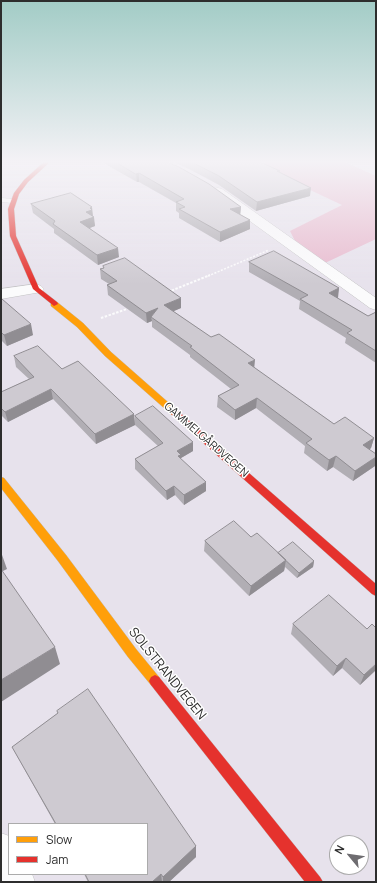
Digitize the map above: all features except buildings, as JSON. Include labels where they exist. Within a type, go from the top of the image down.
[{"type":"street","name":"GAMMELGÅRDVEGEN","points":[[13,202],[11,217],[13,236],[36,289],[80,325],[120,364],[376,591]]},
{"type":"street","points":[[232,202],[376,305]]},
{"type":"street","points":[[1,294],[36,289]]},
{"type":"street","name":"SOLSTRANDVEGEN","points":[[1,481],[62,558],[132,653],[315,882]]},
{"type":"street","points":[[1,849],[8,862]]},
{"type":"path","points":[[161,295],[287,242]]},
{"type":"path","points":[[80,325],[133,307]]},
{"type":"shaded area","points":[[336,202],[376,202],[376,239],[325,263],[295,241],[290,231],[342,205]]},
{"type":"traffic: slow","points":[[54,304],[80,325],[108,354],[175,413]]},
{"type":"traffic: slow","points":[[1,481],[62,558],[132,653],[155,681]]},
{"type":"traffic: jam","points":[[13,202],[11,209],[13,236],[36,289],[54,304]]},
{"type":"traffic: jam","points":[[175,413],[376,591]]},
{"type":"traffic: jam","points":[[155,681],[315,882]]}]
